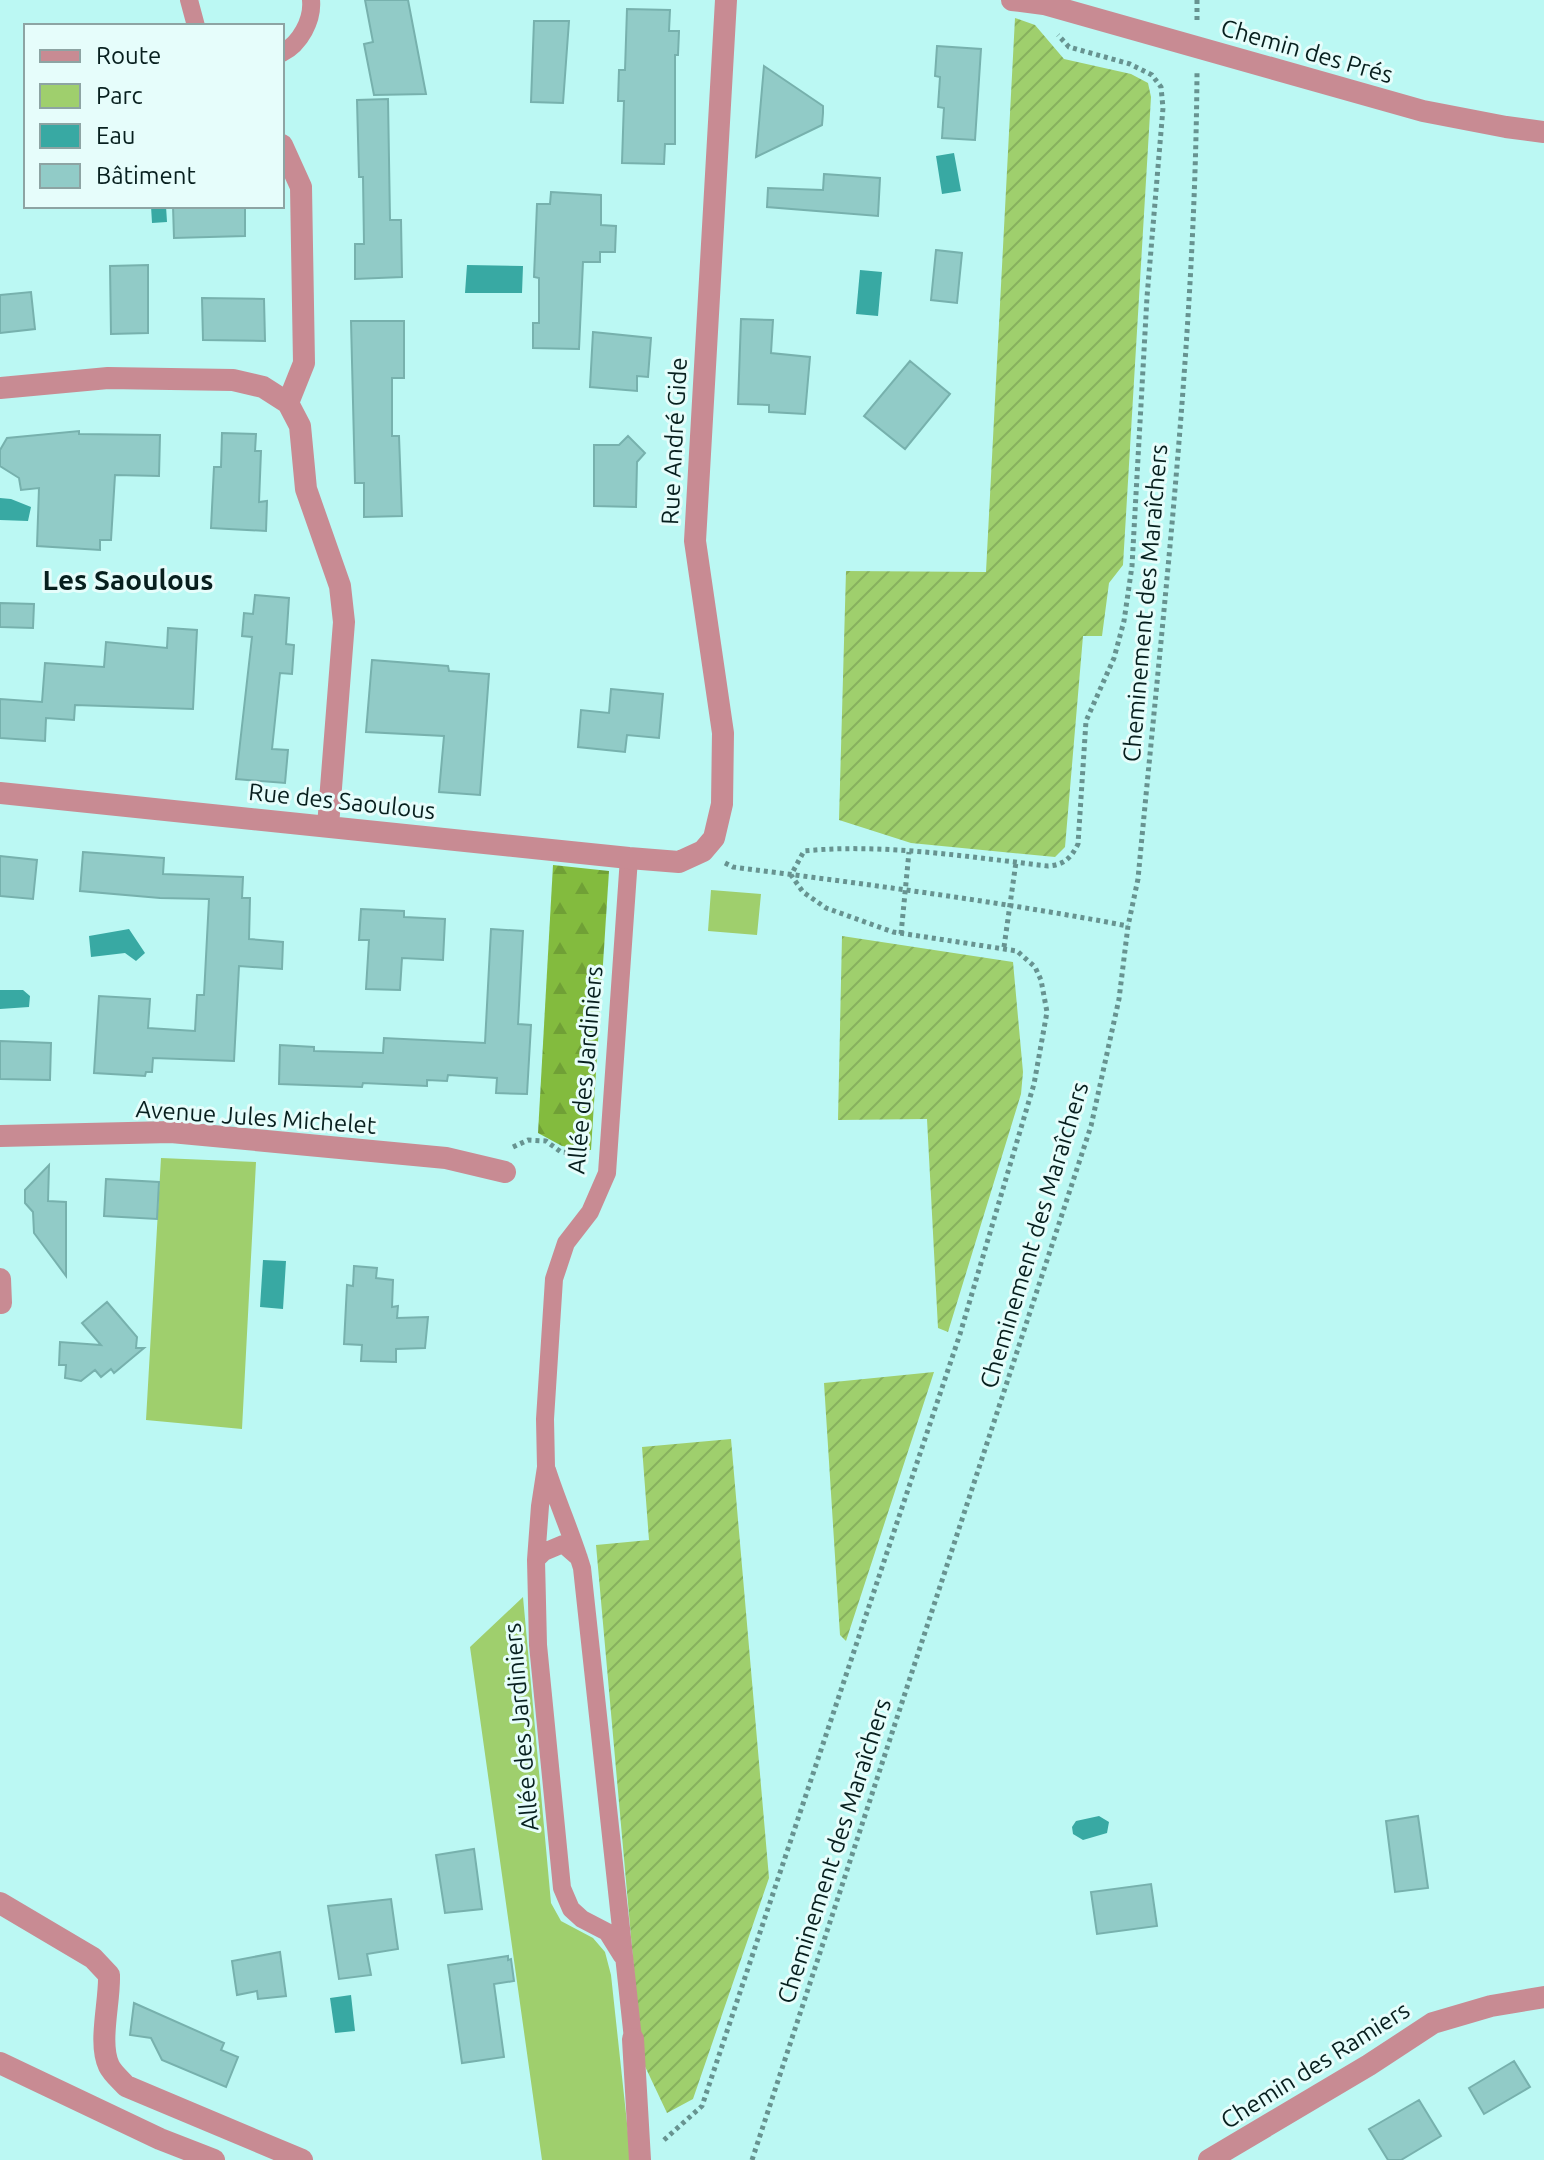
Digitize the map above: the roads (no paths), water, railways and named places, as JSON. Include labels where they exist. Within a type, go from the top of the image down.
[{"type":"street","name":"Rue André Gide","points":[[679,862],[703,851],[714,838],[722,804],[723,733],[695,541],[726,0]]},
{"type":"street","name":"Chemin des Prés","points":[[1012,0],[1044,4],[1423,111],[1544,132]]},
{"type":"street","points":[[284,149],[301,187],[304,363],[288,403]]},
{"type":"street","points":[[0,388],[108,378],[233,380],[263,387],[288,403],[300,426],[306,489],[340,586],[344,622],[328,826]]},
{"type":"street","name":"Rue des Saoulous","points":[[0,793],[679,862]]},
{"type":"street","name":"Avenue Jules Michelet","points":[[0,1136],[171,1132],[446,1158],[505,1172]]},
{"type":"street","points":[[0,1279],[1,1303]]},
{"type":"street","points":[[0,1903],[93,1958],[109,1975],[110,1997],[104,2048],[110,2068],[126,2086],[302,2160]]},
{"type":"street","name":"Chemin des Ramiers","points":[[1209,2160],[1369,2065],[1433,2023],[1491,2006],[1544,1997]]},
{"type":"street","name":"Allée des Jardiniers","points":[[633,2039],[639,2157]]},
{"type":"street","points":[[0,2063],[160,2139],[214,2160]]},
{"type":"lane","points":[[189,0],[195,24]]},
{"type":"lane","points":[[284,52],[303,34],[312,9],[311,0]]},
{"type":"lane","name":"Allée des Jardiniers","points":[[622,1956],[607,1932],[582,1919],[571,1909],[562,1888],[538,1645],[536,1560],[546,1467],[545,1419],[554,1279],[566,1243],[590,1212],[607,1173],[629,858]]},
{"type":"lane","name":"Allée des Jardiniers","points":[[546,1467],[579,1558],[633,2039]]},
{"type":"lane","points":[[536,1560],[544,1552],[563,1544],[579,1558]]},
{"type":"water","points":[[954,153],[961,191],[942,194],[936,156]]},
{"type":"water","points":[[151,208],[166,208],[167,222],[152,223]]},
{"type":"water","points":[[467,265],[523,266],[522,293],[465,293]]},
{"type":"water","points":[[860,270],[882,272],[878,316],[856,314]]},
{"type":"water","points":[[0,498],[31,507],[28,521],[0,520]]},
{"type":"water","points":[[129,929],[145,953],[136,961],[125,953],[91,957],[89,936]]},
{"type":"water","points":[[0,990],[23,990],[30,996],[29,1007],[0,1009]]},
{"type":"water","points":[[263,1260],[286,1261],[283,1309],[260,1307]]},
{"type":"water","points":[[1099,1816],[1109,1822],[1107,1833],[1083,1840],[1073,1834],[1072,1827],[1076,1821]]},
{"type":"water","points":[[351,1995],[355,2031],[335,2033],[330,1998]]},
{"type":"district","name":"Les Saoulous","points":[[128,579]]}]
